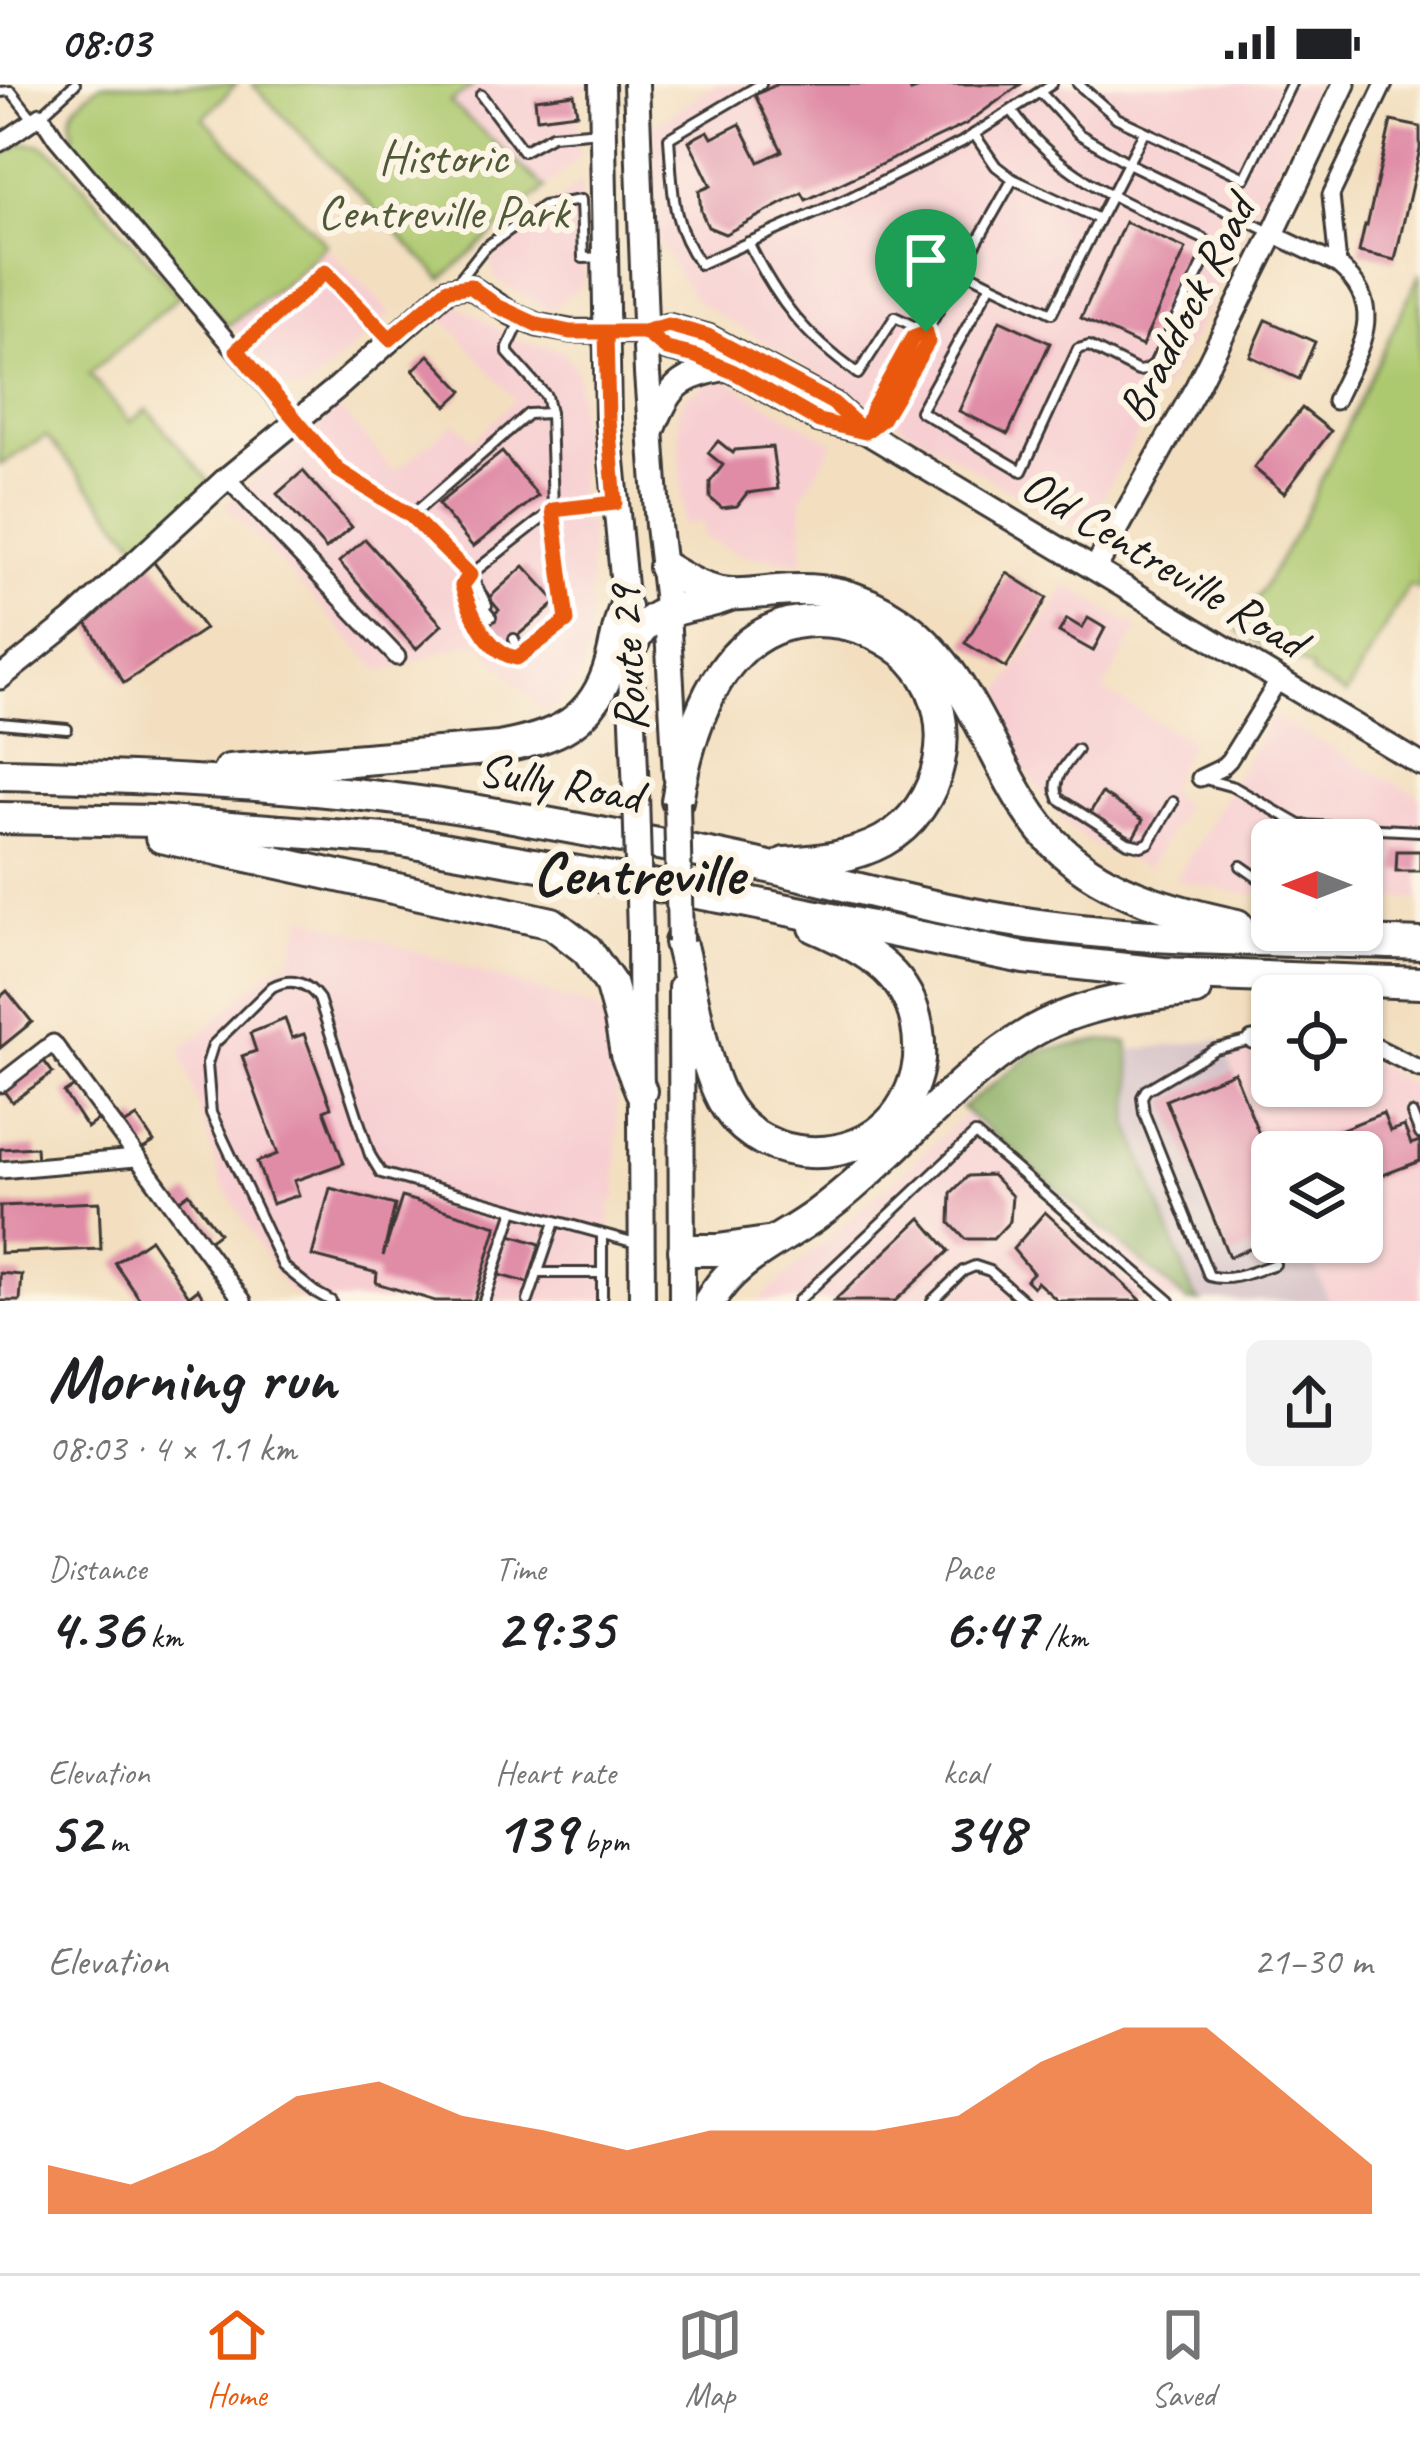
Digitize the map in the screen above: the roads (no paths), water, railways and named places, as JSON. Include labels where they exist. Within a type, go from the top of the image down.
[{"type":"highway","points":[[664,567],[694,585],[732,594],[819,589],[859,599],[901,622],[953,675],[1009,779],[1059,849],[1112,884],[1162,907],[1251,928]]},
{"type":"highway","points":[[630,649],[639,630],[667,610],[710,604],[732,594]]},
{"type":"highway","points":[[58,775],[261,767],[499,748],[542,740],[574,723],[598,693],[625,607]]},
{"type":"highway","points":[[677,801],[686,755],[706,698],[731,660],[759,637],[793,624],[832,622],[871,632],[904,653],[919,667],[938,704],[943,740],[934,780],[915,812],[883,841],[861,850],[813,861],[748,862]]},
{"type":"highway","name":"Sully Road","points":[[0,774],[202,782],[492,813],[748,862],[1013,921],[1251,940]]},
{"type":"highway","points":[[0,818],[104,828],[218,848],[552,923],[587,950],[610,983],[640,1091]]},
{"type":"highway","name":"Sully Road","points":[[0,818],[176,822],[397,840],[748,902],[1041,961],[1251,977]]},
{"type":"highway","points":[[680,942],[713,1077],[727,1108],[743,1127],[789,1150],[815,1152],[838,1150],[877,1134],[896,1116],[918,1072],[920,1041],[912,1002],[892,974],[865,953],[748,902]]},
{"type":"highway","points":[[1383,943],[1420,944]]},
{"type":"highway","points":[[1383,982],[1420,983]]},
{"type":"highway","points":[[710,1301],[724,1280],[770,1243],[816,1215],[952,1093],[1037,1029],[1079,1012],[1165,993],[1251,985]]},
{"type":"highway","points":[[684,1250],[770,1243]]},
{"type":"main road","name":"Route 29","points":[[602,84],[608,419],[630,649],[636,794],[642,1301]]},
{"type":"main road","name":"Route 29","points":[[636,84],[650,437],[664,567],[677,801],[682,1301]]},
{"type":"main road","points":[[650,437],[669,392],[682,380],[724,368]]},
{"type":"main road","points":[[642,1244],[684,1250]]},
{"type":"street","name":"Braddock Road","points":[[1095,569],[1197,386],[1344,84]]},
{"type":"street","points":[[1338,265],[1331,195],[1384,84]]},
{"type":"street","points":[[0,142],[38,118],[296,422]]},
{"type":"street","points":[[1273,234],[1338,265],[1356,280],[1367,305],[1366,333],[1335,401]]},
{"type":"street","points":[[0,678],[74,619],[227,478],[448,289],[476,289],[497,306],[538,325],[570,332],[606,332]]},
{"type":"street","name":"Old Centreville Road","points":[[606,332],[644,332],[668,325],[708,336],[833,403],[865,432],[1420,764]]},
{"type":"street","name":"Old Centreville Road","points":[[644,332],[667,349],[724,368],[819,421],[865,432]]},
{"type":"street","points":[[227,478],[397,657]]},
{"type":"street","points":[[1200,778],[1229,760],[1278,681]]},
{"type":"street","points":[[0,1084],[53,1042],[243,1301]]},
{"type":"street","points":[[1383,1049],[1419,1065]]},
{"type":"street","points":[[0,1170],[136,1158]]},
{"type":"lane","points":[[0,92],[11,91],[38,118],[75,84]]},
{"type":"lane","points":[[761,84],[669,138],[680,234],[700,264],[847,200],[974,134],[1052,84]]},
{"type":"lane","points":[[1078,84],[1117,118],[1240,178],[1245,178],[1292,84]]},
{"type":"lane","points":[[1041,93],[1079,134],[1273,234]]},
{"type":"lane","points":[[481,95],[524,151],[552,135],[602,131]]},
{"type":"lane","points":[[991,284],[920,411],[1022,471],[1078,350],[1089,346],[1138,371],[1146,370],[1154,364],[1209,252],[1204,239],[1111,196],[1052,157],[1012,111]]},
{"type":"lane","points":[[963,270],[1052,313],[1144,132]]},
{"type":"lane","points":[[974,134],[996,166],[1013,179],[1099,219]]},
{"type":"lane","points":[[865,432],[913,337],[926,332],[1013,179]]},
{"type":"lane","points":[[454,286],[484,248],[543,206],[581,200],[583,257],[605,256]]},
{"type":"lane","points":[[748,242],[786,309],[830,354],[859,374],[895,317],[926,332]]},
{"type":"lane","points":[[237,350],[325,272],[390,339]]},
{"type":"lane","points":[[521,319],[508,353],[546,396],[550,413],[553,510],[567,621],[519,657],[506,656],[469,609],[462,586],[553,510],[615,503]]},
{"type":"lane","points":[[411,516],[528,414],[550,413]]},
{"type":"lane","points":[[296,422],[338,470],[411,516],[470,575],[472,595],[490,617]]},
{"type":"lane","points":[[510,642],[519,657]]},
{"type":"lane","points":[[0,723],[68,729]]},
{"type":"lane","points":[[1077,750],[1054,787],[1059,799],[1128,843],[1149,844],[1173,802]]},
{"type":"lane","points":[[1200,778],[1234,787],[1288,819]]},
{"type":"lane","points":[[1383,829],[1420,831]]},
{"type":"lane","points":[[1241,866],[1251,872]]},
{"type":"lane","points":[[332,1301],[283,1266],[211,1113],[207,1064],[212,1046],[282,982],[311,987],[319,999],[370,1155],[381,1173],[642,1244]]},
{"type":"lane","points":[[1251,1040],[1216,1049],[1146,1090],[1142,1097],[1144,1113],[1209,1276],[1234,1278],[1275,1264]]},
{"type":"lane","points":[[1412,1114],[1420,1134]]},
{"type":"lane","points":[[798,1301],[975,1134],[1170,1301]]},
{"type":"lane","points":[[484,1301],[514,1210]]},
{"type":"lane","points":[[528,1301],[555,1222]]},
{"type":"lane","points":[[602,1235],[602,1301]]},
{"type":"lane","points":[[932,1301],[963,1271],[975,1266],[990,1271],[1024,1301]]},
{"type":"lane","points":[[538,1273],[602,1273]]},
{"type":"district","name":"Centreville","points":[[638,874]]},
{"type":"park label","name":"Historic Centreville Park","points":[[443,184]]}]
